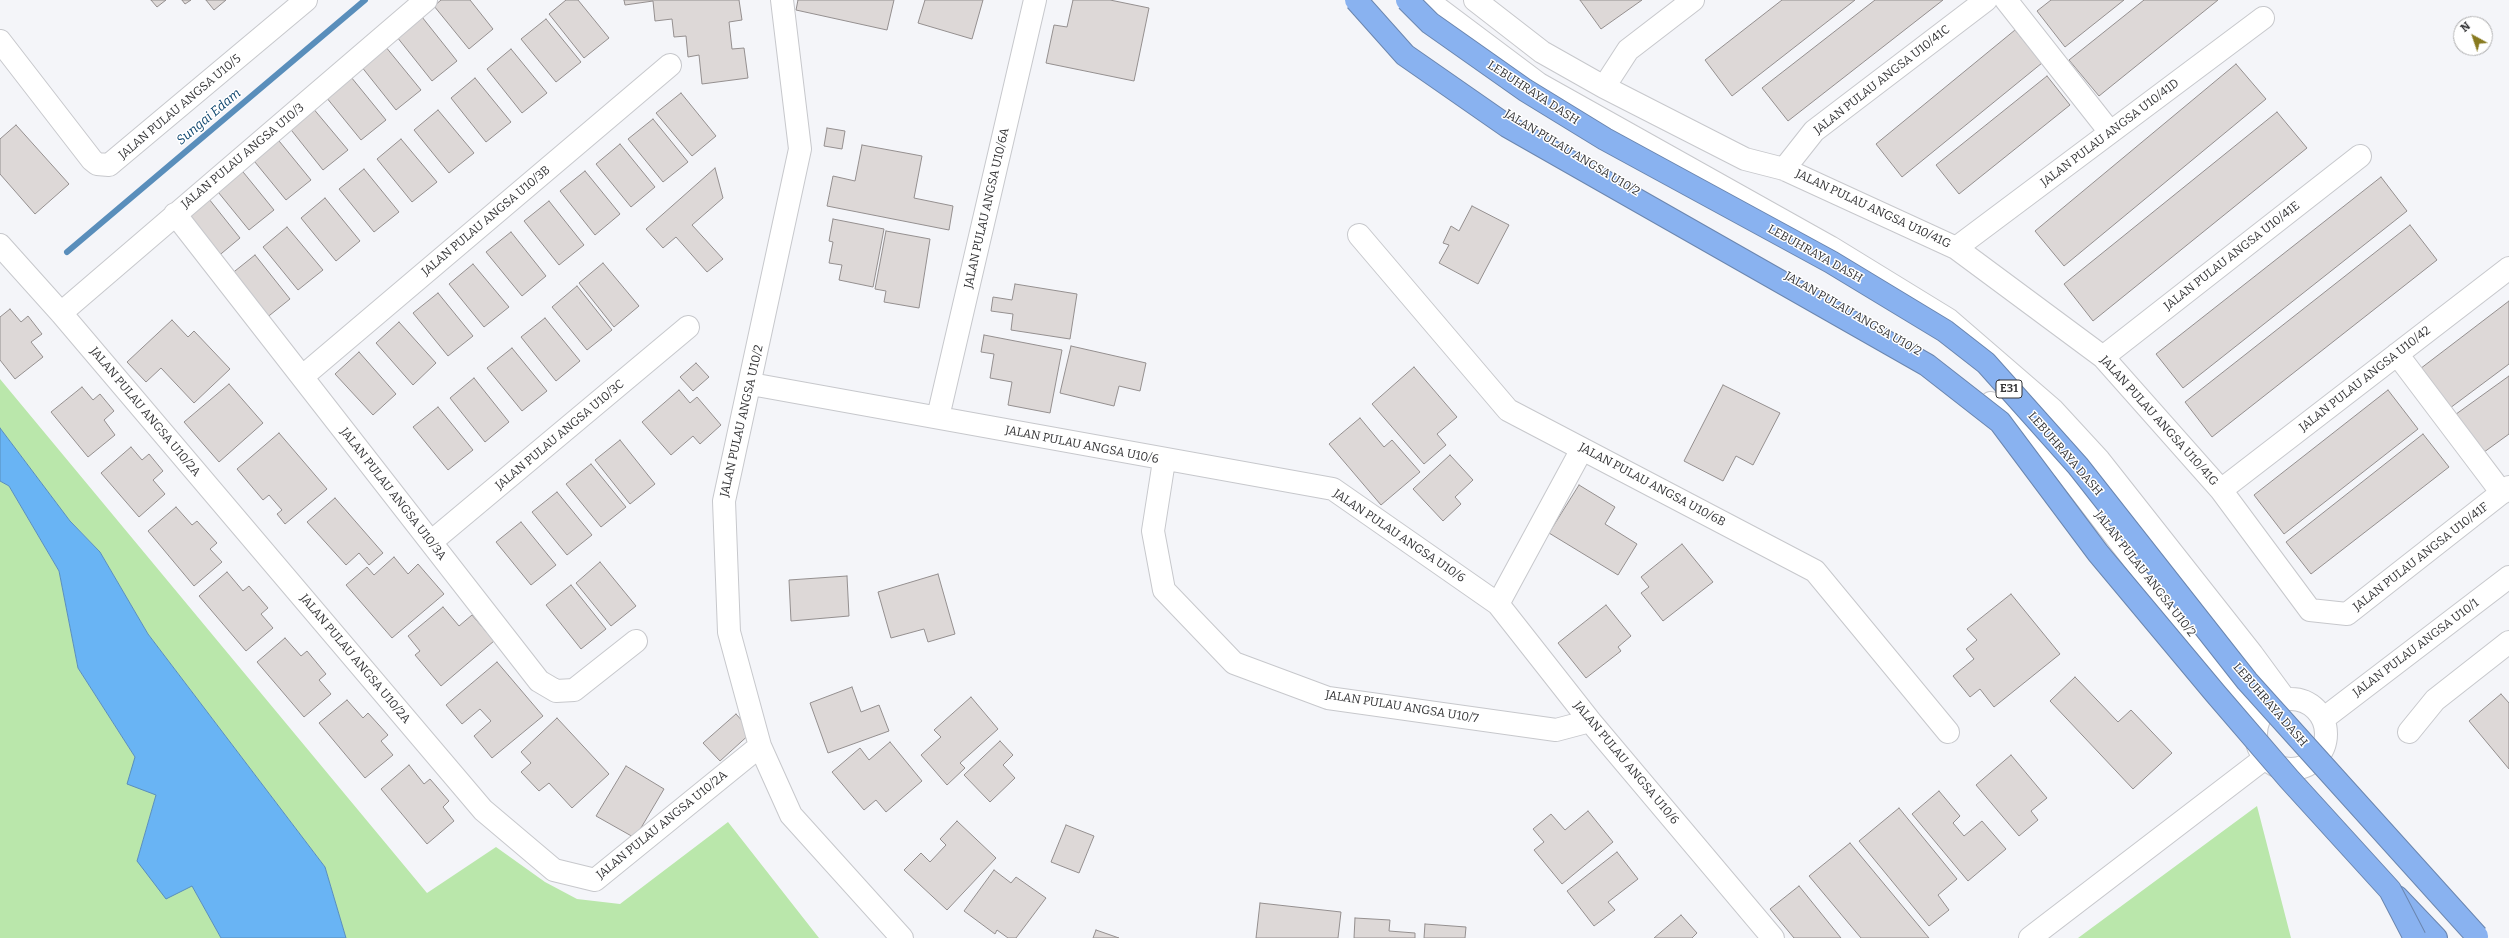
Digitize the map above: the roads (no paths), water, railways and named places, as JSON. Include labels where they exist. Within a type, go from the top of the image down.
[{"type":"highway","name":"E31","points":[[1356,0],[1406,54],[1507,126],[1927,365],[2000,422],[2098,552],[2215,693],[2289,779],[2390,890]]},
{"type":"highway","name":"LEBUHRAYA DASH","points":[[1407,0],[1430,23],[1525,90],[1605,139],[1882,292],[1945,331],[1986,363],[2078,466],[2247,681],[2479,938]]},
{"type":"highway","points":[[2390,890],[2415,938]]},
{"type":"highway","points":[[2390,890],[2436,938]]},
{"type":"street","name":"JALAN PULAU ANGSA U10/5","points":[[0,40],[92,160],[97,164],[109,165],[306,0]]},
{"type":"street","name":"JALAN PULAU ANGSA U10/3","points":[[61,313],[426,0]]},
{"type":"street","name":"JALAN PULAU ANGSA U10/2","points":[[782,0],[800,149],[751,384],[724,501],[729,632],[760,746],[791,815],[902,938]]},
{"type":"street","name":"JALAN PULAU ANGSA U10/6A","points":[[938,416],[1035,0]]},
{"type":"street","name":"JALAN PULAU ANGSA U10/2","points":[[1367,0],[1413,49],[1525,128],[1929,357],[2002,411],[2063,468],[2258,721]]},
{"type":"street","points":[[1427,0],[1539,84],[1830,247],[1949,320],[2052,409],[2099,460],[2252,654],[2284,699]]},
{"type":"street","name":"JALAN PULAU ANGSA U10/41G","points":[[1475,0],[1542,52],[1604,87],[1745,159],[1784,169],[1956,248],[2103,357],[2221,490]]},
{"type":"street","points":[[1604,87],[1628,50],[1693,0]]},
{"type":"street","name":"JALAN PULAU ANGSA U10/41C","points":[[1784,169],[1814,131],[1986,0]]},
{"type":"street","points":[[2006,0],[2110,132]]},
{"type":"street","name":"JALAN PULAU ANGSA U10/41D","points":[[1956,248],[2263,18]]},
{"type":"street","name":"JALAN PULAU ANGSA U10/3B","points":[[302,377],[670,65]]},
{"type":"street","name":"JALAN PULAU ANGSA U10/41E","points":[[2103,357],[2360,156]]},
{"type":"street","name":"JALAN PULAU ANGSA U10/3A","points":[[175,214],[539,681],[556,691],[574,690],[636,641]]},
{"type":"street","name":"JALAN PULAU ANGSA U10/6B","points":[[1359,234],[1508,410],[1815,571],[1948,732]]},
{"type":"street","name":"JALAN PULAU ANGSA U10/2A","points":[[0,245],[61,313],[482,810],[554,870],[595,880],[760,746]]},
{"type":"street","name":"JALAN PULAU ANGSA U10/42","points":[[2221,490],[2509,268]]},
{"type":"street","name":"JALAN PULAU ANGSA U10/3C","points":[[431,542],[688,327]]},
{"type":"street","points":[[2398,354],[2506,490]]},
{"type":"street","name":"JALAN PULAU ANGSA U10/6","points":[[751,384],[938,416],[1164,461],[1332,489],[1498,604],[1590,721],[1773,938]]},
{"type":"street","points":[[1498,604],[1582,449]]},
{"type":"street","name":"JALAN PULAU ANGSA U10/7","points":[[1164,461],[1153,531],[1164,590],[1234,663],[1328,698],[1556,730],[1590,721]]},
{"type":"street","name":"JALAN PULAU ANGSA U10/41F","points":[[2221,490],[2310,610],[2347,614],[2506,490]]},
{"type":"street","name":"JALAN PULAU ANGSA U10/1","points":[[2324,718],[2509,578]]},
{"type":"street","points":[[2409,732],[2435,700],[2509,642]]},
{"type":"street","points":[[2284,699],[2296,699],[2307,702],[2317,709],[2324,718],[2326,741],[2322,752],[2315,761],[2305,767],[2294,770],[2283,769],[2265,758],[2256,740],[2258,721],[2269,707],[2284,699]]},
{"type":"street","points":[[2322,752],[2472,938]]},
{"type":"street","points":[[2030,938],[2265,758]]},
{"type":"street","points":[[2294,770],[2418,938]]},
{"type":"water","points":[[0,428],[70,521],[100,552],[148,634],[325,867],[346,938],[221,938],[192,886],[166,899],[137,861],[156,795],[127,784],[135,757],[78,668],[59,571],[9,486],[0,481]]},
{"type":"waterway","name":"Sungai Edam","points":[[67,252],[365,0]]}]
